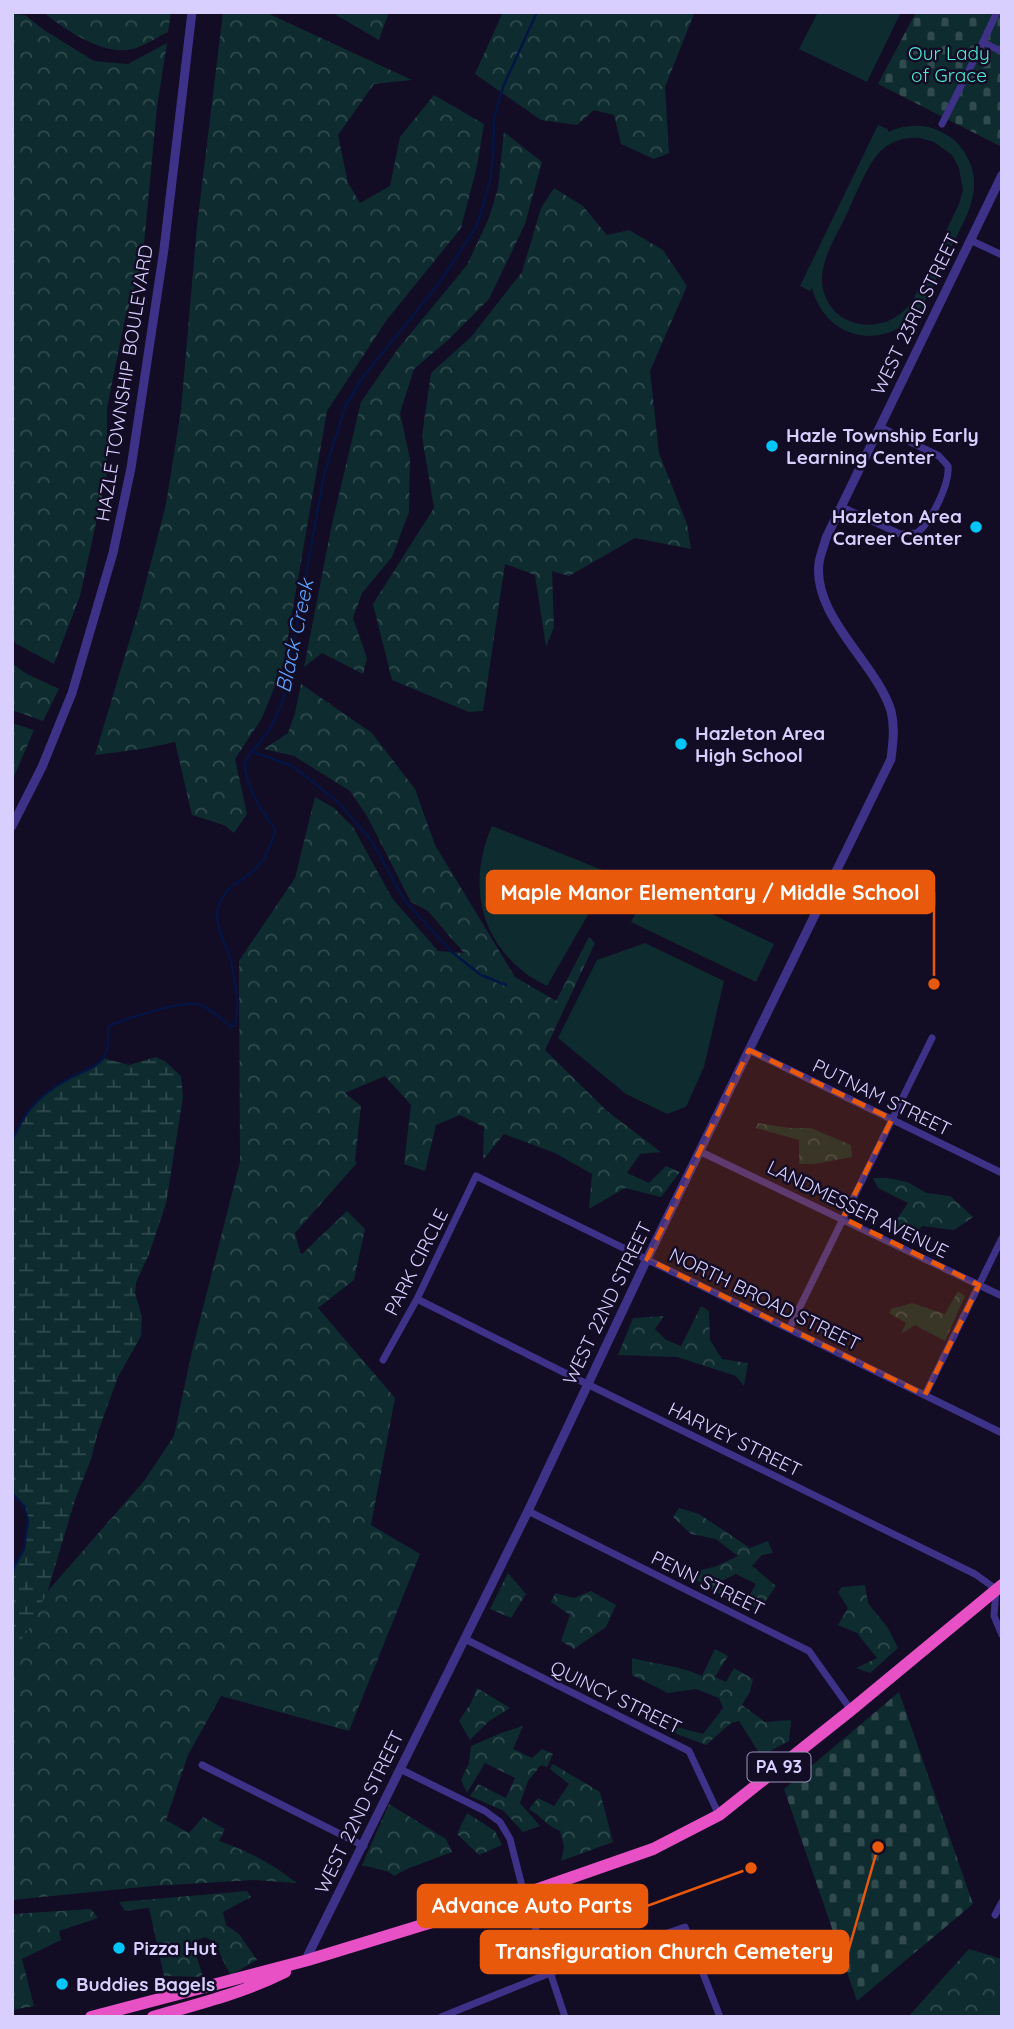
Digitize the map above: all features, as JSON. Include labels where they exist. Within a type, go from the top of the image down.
[{"type":"highway","name":"PA 93","points":[[91,2017],[308,1961],[524,1894],[653,1849],[719,1815],[999,1587]]},
{"type":"highway","name":"PA 93","points":[[153,2017],[261,1984],[308,1961]]},
{"type":"street","name":"HAZLE TOWNSHIP BOULEVARD","points":[[12,826],[42,767],[72,693],[115,541],[131,468],[164,249],[192,12]]},
{"type":"street","points":[[942,124],[997,12]]},
{"type":"street","points":[[982,42],[1002,52]]},
{"type":"street","name":"WEST 23RD STREET","points":[[860,658],[827,605],[818,565],[826,538],[1002,175]]},
{"type":"street","points":[[970,240],[1002,255]]},
{"type":"street","points":[[842,507],[900,534],[917,533],[928,520],[944,488],[949,475],[948,466],[939,456],[880,427]]},
{"type":"street","name":"WEST 22ND STREET","points":[[308,1961],[308,1955],[528,1511],[647,1259],[891,759],[894,727],[891,711],[860,658]]},
{"type":"street","points":[[789,1329],[932,1038]]},
{"type":"street","name":"PUTNAM STREET","points":[[749,1050],[1002,1173]]},
{"type":"street","name":"LANDMESSER AVENUE","points":[[701,1152],[1002,1296]]},
{"type":"street","name":"NORTH BROAD STREET","points":[[476,1176],[1002,1433]]},
{"type":"street","name":"PARK CIRCLE","points":[[383,1360],[417,1299],[476,1176]]},
{"type":"street","points":[[925,1395],[1002,1238]]},
{"type":"street","name":"HARVEY STREET","points":[[417,1299],[999,1587]]},
{"type":"street","name":"PENN STREET","points":[[528,1511],[809,1651],[851,1710]]},
{"type":"street","points":[[999,1587],[994,1616],[1002,1635]]},
{"type":"street","name":"QUINCY STREET","points":[[465,1639],[689,1751],[719,1815]]},
{"type":"street","points":[[202,1765],[364,1846]]},
{"type":"street","points":[[400,1769],[485,1811],[500,1822],[510,1839],[524,1894],[565,2017]]},
{"type":"street","points":[[995,1915],[1002,1902]]},
{"type":"street","points":[[441,2017],[550,1973],[685,1927],[720,2017]]},
{"type":"highlighted area","points":[[749,1050],[892,1119],[843,1218],[979,1285],[925,1395],[647,1259]]},
{"type":"green space","points":[[43,12],[171,12],[168,32],[137,48],[121,50],[109,49],[85,40]]},
{"type":"green space","points":[[223,12],[265,12],[412,80],[374,84],[338,135],[348,183],[360,203],[390,186],[400,137],[434,95],[484,124],[477,166],[461,228],[386,321],[327,411],[283,666],[262,718],[235,759],[247,814],[234,833],[224,825],[192,815],[175,742],[95,755],[139,609],[166,504],[181,410],[197,226]]},
{"type":"green space","points":[[331,12],[389,12],[379,40]]},
{"type":"green space","points":[[503,12],[700,12],[694,14],[665,87],[669,153],[654,159],[621,144],[614,115],[594,110],[577,125],[541,120],[475,74]]},
{"type":"green space","points":[[818,12],[901,12],[867,82],[799,49]]},
{"type":"green space","name":"Our Lady of Grace","points":[[916,12],[1002,12],[1002,147],[878,84]]},
{"type":"green space","points":[[12,14],[25,15],[94,61],[128,64],[167,43],[157,107],[142,265],[125,319],[107,408],[107,473],[80,596],[54,664],[15,643],[12,627]]},
{"type":"green space","points":[[878,125],[888,129],[888,132],[902,127],[924,126],[938,130],[958,144],[972,169],[974,182],[970,206],[927,297],[919,311],[905,324],[874,336],[858,335],[830,320],[819,306],[812,288],[810,291],[800,286]],"holes":[[[915,138],[934,142],[952,155],[959,168],[963,190],[959,204],[914,298],[903,311],[890,320],[876,324],[847,320],[836,312],[827,299],[822,272],[862,181],[878,154],[892,143]]]},
{"type":"green space","points":[[504,132],[542,162],[525,224],[489,299],[414,369],[400,413],[410,459],[409,512],[392,557],[362,593],[353,618],[367,658],[363,674],[322,653],[304,667],[332,524],[361,402],[397,350],[467,265],[489,218],[498,188]]},
{"type":"green space","points":[[554,188],[583,206],[607,235],[629,230],[663,250],[687,286],[650,371],[659,453],[687,524],[691,549],[635,538],[569,576],[552,571],[554,627],[546,647],[535,575],[505,564],[483,711],[469,712],[392,680],[373,604],[434,508],[422,436],[431,373],[471,337],[522,272],[541,208]]},
{"type":"green space","points":[[12,663],[25,673],[59,689],[43,721],[12,710]]},
{"type":"green space","points":[[301,684],[372,733],[415,789],[435,845],[515,977],[556,1001],[589,937],[595,943],[545,1050],[607,1111],[661,1152],[640,1154],[627,1173],[649,1183],[666,1166],[680,1172],[661,1197],[625,1188],[589,1209],[592,1174],[555,1153],[504,1134],[483,1160],[484,1127],[460,1115],[436,1125],[425,1171],[404,1164],[411,1105],[385,1076],[345,1093],[361,1106],[355,1161],[357,1163],[295,1233],[301,1255],[347,1211],[365,1229],[354,1280],[318,1308],[395,1398],[371,1525],[420,1554],[349,1731],[221,1696],[188,1755],[166,1820],[189,1833],[203,1817],[225,1829],[219,1841],[260,1859],[297,1883],[254,1880],[152,1886],[12,1900],[12,1632],[144,1481],[174,1436],[192,1351],[240,1162],[239,961],[295,878],[315,797],[334,808],[353,827],[392,898],[438,951],[464,953],[428,911],[411,902],[367,816],[350,791],[294,756],[264,749],[288,733]]},
{"type":"green space","points":[[12,723],[34,730],[12,781]]},
{"type":"green space","points":[[492,826],[605,871],[608,880],[547,986],[527,974],[508,957],[487,924],[480,886],[481,866]]},
{"type":"green space","points":[[650,884],[774,944],[756,982],[631,922]]},
{"type":"green space","points":[[645,943],[724,981],[704,1067],[686,1107],[667,1114],[626,1094],[558,1038],[597,960]]},
{"type":"green space","points":[[156,1057],[181,1076],[183,1097],[166,1204],[136,1283],[135,1293],[142,1317],[141,1336],[118,1377],[75,1500],[48,1590],[31,1626],[12,1653],[12,1577],[14,1566],[24,1549],[28,1520],[24,1506],[12,1493],[12,1141],[22,1121],[44,1096],[93,1068],[103,1058],[129,1065]]},
{"type":"green space","points":[[758,1123],[811,1128],[851,1145],[852,1157],[799,1164],[799,1140],[756,1128]]},
{"type":"green space","points":[[873,1178],[907,1182],[927,1193],[950,1196],[973,1217],[954,1230],[922,1226],[911,1240],[891,1228],[908,1203],[878,1188]]},
{"type":"green space","points":[[958,1291],[965,1296],[945,1341],[915,1325],[901,1334],[906,1323],[889,1313],[891,1309],[912,1303],[945,1314]]},
{"type":"green space","points":[[701,1306],[709,1311],[710,1340],[722,1359],[748,1363],[744,1386],[736,1376],[677,1357],[618,1355],[633,1318],[664,1316],[655,1329],[666,1340],[681,1346]]},
{"type":"green space","points":[[679,1508],[699,1514],[750,1548],[768,1541],[773,1553],[762,1555],[752,1566],[776,1586],[760,1609],[745,1603],[756,1584],[736,1574],[717,1583],[729,1600],[686,1574],[717,1566],[738,1556],[716,1539],[691,1534],[673,1517]]},
{"type":"green space","points":[[508,1573],[526,1594],[511,1618],[490,1609]]},
{"type":"green space","points":[[865,1585],[868,1603],[888,1628],[898,1648],[870,1673],[856,1668],[877,1658],[857,1633],[838,1625],[848,1608],[838,1592],[842,1587]]},
{"type":"green space","points":[[591,1591],[616,1605],[606,1627],[574,1649],[561,1641],[570,1615],[551,1602],[555,1593],[574,1598]]},
{"type":"green space","points":[[715,1649],[728,1656],[715,1677],[726,1682],[734,1668],[753,1679],[750,1692],[742,1705],[765,1722],[791,1720],[789,1741],[761,1756],[739,1721],[731,1723],[706,1745],[674,1733],[677,1727],[703,1734],[723,1708],[719,1698],[696,1689],[668,1693],[632,1675],[632,1658],[676,1667],[702,1676]]},
{"type":"green space","points":[[477,1688],[510,1708],[489,1721],[470,1740],[459,1721]]},
{"type":"green space","points":[[899,1692],[973,1904],[857,2001],[784,1789]]},
{"type":"green space","points":[[523,1726],[513,1749],[532,1758],[542,1749],[553,1754],[547,1767],[541,1765],[528,1781],[520,1803],[540,1826],[523,1832],[504,1811],[470,1796],[478,1784],[506,1798],[515,1778],[485,1763],[467,1793],[461,1780],[469,1763],[471,1746]]},
{"type":"green space","points":[[553,1764],[600,1792],[613,1842],[561,1861],[564,1847],[560,1831],[529,1809],[538,1798],[554,1806],[569,1784],[550,1769]]},
{"type":"green space","points":[[389,1804],[446,1839],[452,1852],[394,1876],[389,1872],[362,1865]]},
{"type":"green space","points":[[467,1813],[495,1831],[502,1845],[479,1855],[457,1834]]},
{"type":"green space","points":[[247,1891],[251,1897],[223,1912],[226,1925],[239,1934],[257,1960],[231,1975],[216,1943],[205,1937],[192,1942],[203,1977],[164,1976],[149,1908],[125,1911],[119,1902]]},
{"type":"green space","points":[[91,1909],[98,1918],[59,1931],[61,1940],[22,1959],[34,2006],[12,2010],[12,1914]]},
{"type":"green space","points":[[969,1949],[1002,1959],[1002,2017],[908,2017]]},
{"type":"waterway","name":"Black Creek","points":[[12,1141],[25,1116],[38,1100],[101,1061],[107,1049],[108,1027],[111,1025],[183,1004],[201,1005],[232,1027],[235,1025],[235,985],[231,961],[218,926],[217,911],[225,893],[262,862],[274,835],[275,829],[251,789],[245,763],[271,726],[284,695],[324,475],[345,407],[362,378],[437,286],[477,226],[490,181],[494,118],[503,87],[537,12]]},
{"type":"waterway","points":[[251,751],[292,766],[336,800],[371,840],[405,901],[453,953],[481,975],[506,985]]},
{"type":"waterway","points":[[12,1493],[24,1506],[28,1520],[24,1549],[14,1566],[12,1577]]},
{"type":"place","name":"Hazle Township Early Learning Center","points":[[772,446]]},
{"type":"place","name":"Hazleton Area Career Center","points":[[976,527]]},
{"type":"place","name":"Hazleton Area High School","points":[[681,744]]},
{"type":"place","name":"Maple Manor Elementary / Middle School","points":[[934,984]]},
{"type":"place","name":"Transfiguration Church Cemetery","points":[[878,1847]]},
{"type":"place","name":"Advance Auto Parts","points":[[751,1868]]},
{"type":"place","name":"Pizza Hut","points":[[119,1948]]},
{"type":"place","name":"Buddies Bagels","points":[[62,1984]]}]
